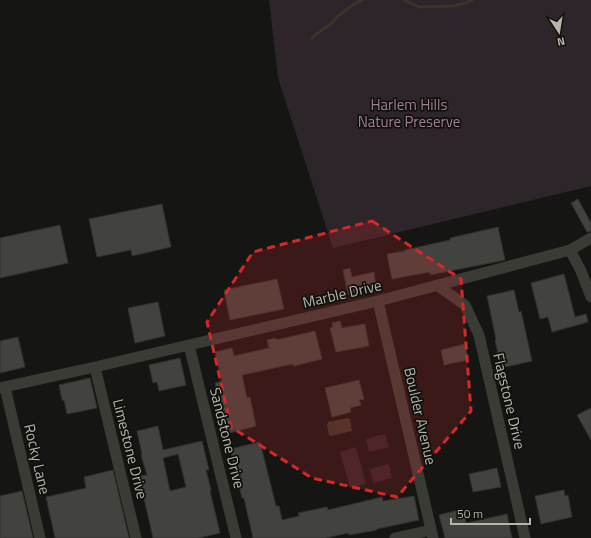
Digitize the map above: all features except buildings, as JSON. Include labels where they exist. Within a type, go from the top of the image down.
[{"type":"street","name":"Marble Drive","points":[[2,387],[378,302],[570,250],[591,238]]},
{"type":"street","points":[[570,250],[581,271],[591,297]]},
{"type":"street","name":"Flagstone Drive","points":[[438,286],[465,305],[479,335],[525,538]]},
{"type":"street","name":"Boulder Avenue","points":[[378,302],[432,534]]},
{"type":"street","name":"Sandstone Drive","points":[[189,345],[236,538]]},
{"type":"street","name":"Limestone Drive","points":[[95,367],[136,538]]},
{"type":"street","name":"Rocky Lane","points":[[2,387],[40,538]]},
{"type":"street","points":[[395,538],[432,534]]},
{"type":"highlighted area","points":[[372,221],[461,279],[471,411],[397,497],[312,478],[231,427],[207,322],[253,252]]},
{"type":"green space","name":"Harlem Hills Nature Preserve","points":[[269,0],[591,0],[591,186],[333,248],[278,78]]},
{"type":"green space","points":[[385,434],[389,447],[369,452],[366,439]]},
{"type":"green space","points":[[356,447],[366,484],[350,488],[340,452]]},
{"type":"green space","points":[[389,464],[392,478],[373,483],[370,469]]},
{"type":"shaded area","points":[[348,418],[350,419],[352,431],[331,436],[329,435],[327,425],[328,422]]},
{"type":"waterway","points":[[312,38],[354,4],[362,0]]},
{"type":"waterway","points":[[404,0],[419,7],[453,6],[472,0]]}]
